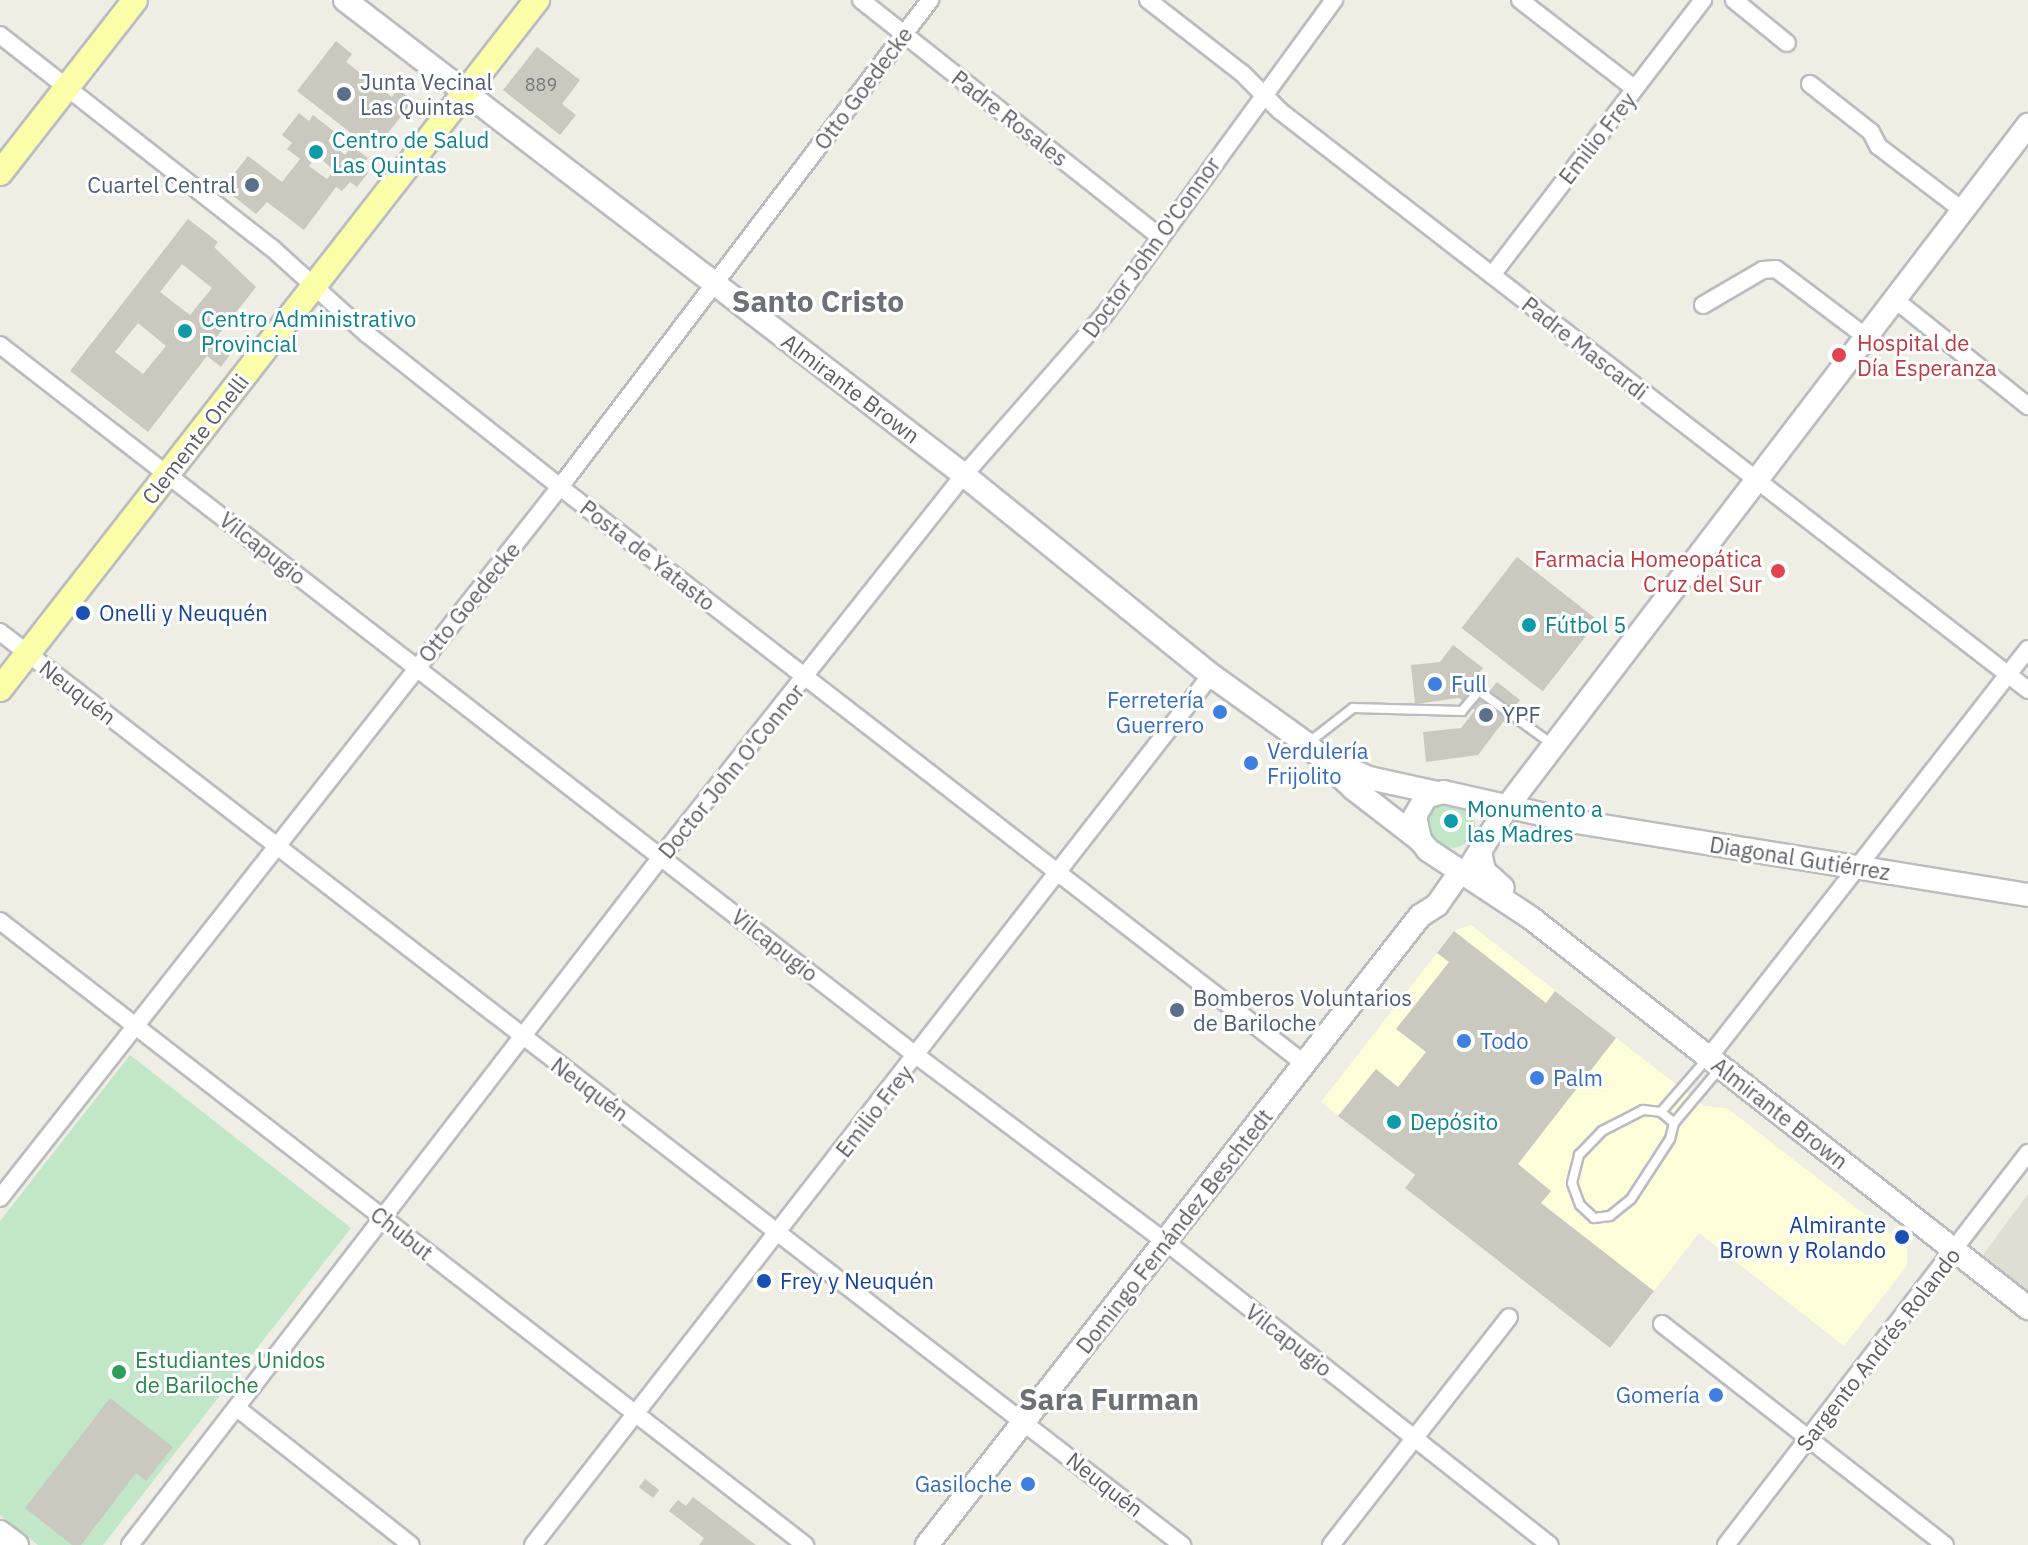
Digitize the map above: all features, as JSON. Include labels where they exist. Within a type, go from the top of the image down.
[{"type":"main road","points":[[0,173],[135,0]]},
{"type":"main road","name":"Clemente Onelli","points":[[0,689],[537,0]]},
{"type":"street","name":"Almirante Brown","points":[[345,0],[964,475],[1211,675],[1311,747],[1427,848],[1531,918],[2028,1308]]},
{"type":"street","name":"Padre Rosales","points":[[861,0],[1159,236]]},
{"type":"street","name":"Otto Goedecke","points":[[0,1198],[560,487],[930,0]]},
{"type":"street","name":"Padre Mascardi","points":[[1148,0],[1263,93],[1280,111],[2028,690]]},
{"type":"street","name":"Doctor John O'Connor","points":[[130,1545],[524,1039],[661,857],[964,475],[1105,314],[1263,93],[1334,0]]},
{"type":"street","points":[[1520,0],[1635,89]]},
{"type":"street","name":"Emilio Frey","points":[[1492,275],[1703,0]]},
{"type":"street","points":[[1734,0],[1787,43]]},
{"type":"street","name":"Posta de Yatasto","points":[[0,35],[315,285],[367,334],[560,487],[1058,876],[1305,1064]]},
{"type":"street","points":[[1810,84],[1871,132],[1878,146],[1962,210]]},
{"type":"street","points":[[1474,796],[1507,787],[1548,749],[1893,298],[2024,137]]},
{"type":"street","points":[[1703,305],[1763,270],[1776,269],[1865,336]]},
{"type":"street","points":[[1893,298],[2028,406]]},
{"type":"street","name":"Vilcapugio","points":[[0,345],[917,1056],[1166,1242],[1550,1545]]},
{"type":"street","name":"Neuquén","points":[[0,632],[1182,1545]]},
{"type":"street","points":[[1715,1061],[1854,867],[2028,649]]},
{"type":"street","name":"Emilio Frey","points":[[533,1545],[780,1233],[1211,675]]},
{"type":"street","name":"Almirante Brown","points":[[1311,747],[1369,778],[1438,793],[1474,796]]},
{"type":"street","points":[[1505,812],[1538,770],[1548,749]]},
{"type":"street","name":"Domingo Fernández Beschtedt","points":[[927,1545],[1420,916],[1435,881],[1417,809],[1438,793]]},
{"type":"street","name":"Diagonal Gutiérrez","points":[[1474,796],[1505,812],[2028,895]]},
{"type":"street","name":"Domingo Fernández Beschtedt","points":[[1420,916],[1437,905],[1480,852],[1505,812]]},
{"type":"street","name":"Almirante Brown","points":[[1480,852],[1484,871],[1531,918]]},
{"type":"street","name":"Chubut","points":[[0,921],[805,1545]]},
{"type":"street","name":"Sargento Andrés Rolando","points":[[1726,1545],[2028,1153]]},
{"type":"street","points":[[1331,1545],[1509,1317]]},
{"type":"street","points":[[1662,1324],[1945,1545]]},
{"type":"street","points":[[237,1408],[411,1545]]},
{"type":"street","points":[[0,1532],[17,1545]]},
{"type":"lane","points":[[1311,747],[1353,708],[1462,711],[1479,691],[1548,749]]},
{"type":"lane","points":[[1661,1112],[1715,1061]]},
{"type":"lane","points":[[1674,1123],[1661,1112],[1643,1110],[1602,1131],[1579,1155],[1572,1183],[1580,1205],[1594,1218],[1610,1216],[1631,1199],[1670,1139],[1674,1123],[1715,1061]]},
{"type":"shaded area","points":[[1451,800],[1468,807],[1475,824],[1468,841],[1451,848],[1434,841],[1427,824],[1434,807]]},
{"type":"shaded area","points":[[1471,925],[1704,1106],[1727,1108],[1907,1247],[1907,1266],[1844,1346],[1699,1233],[1610,1348],[1405,1188],[1414,1175],[1321,1102],[1454,931]]},
{"type":"shaded area","name":"Estudiantes Unidos de Bariloche","points":[[130,1055],[351,1228],[103,1545],[38,1545],[0,1515],[0,1221]]},
{"type":"shaded area","points":[[2028,1194],[2028,1292],[1982,1256]]},
{"type":"building","name":"Junta Vecinal Las Quintas","points":[[336,41],[352,54],[346,62],[392,97],[398,89],[413,101],[374,151],[297,91]]},
{"type":"building","points":[[537,47],[580,80],[562,104],[576,115],[560,135],[503,90]]},
{"type":"building","points":[[299,113],[309,121],[313,115],[335,132],[328,141],[345,155],[352,146],[368,158],[361,167],[368,173],[357,187],[350,182],[342,191],[336,187],[304,230],[267,202],[256,214],[223,188],[248,156],[282,182],[300,159],[287,149],[292,143],[282,135]],"holes":[[[317,156],[334,170],[327,179],[309,166]]]},
{"type":"building","name":"Centro Administrativo Provincial","points":[[188,219],[218,242],[214,247],[256,287],[215,339],[232,352],[221,367],[207,356],[148,432],[70,371]],"holes":[[[182,264],[212,288],[190,315],[160,292]],[[138,323],[166,346],[143,374],[115,352]]]},
{"type":"building","name":"Fútbol 5","points":[[1517,557],[1598,620],[1543,691],[1462,628]]},
{"type":"building","points":[[1453,645],[1483,668],[1473,681],[1488,693],[1497,682],[1520,700],[1478,755],[1426,762],[1423,732],[1461,728],[1475,710],[1459,698],[1415,704],[1411,665],[1440,662]]},
{"type":"building","points":[[1454,931],[1546,1003],[1555,991],[1616,1038],[1518,1164],[1551,1191],[1541,1203],[1654,1291],[1610,1348],[1405,1188],[1415,1175],[1338,1116],[1376,1069],[1398,1087],[1426,1052],[1396,1029],[1449,962],[1437,953]]},
{"type":"building","points":[[110,1398],[173,1447],[146,1481],[136,1473],[81,1545],[72,1545],[25,1508]]},
{"type":"building","points":[[645,1479],[659,1490],[653,1498],[639,1487]]},
{"type":"building","points":[[693,1497],[756,1545],[699,1545],[704,1538],[669,1511],[678,1500],[686,1506]]},
{"type":"place","name":"Junta Vecinal Las Quintas","points":[[344,94]]},
{"type":"place","name":"Centro de Salud Las Quintas","points":[[316,152]]},
{"type":"place","name":"Cuartel Central","points":[[252,185]]},
{"type":"place","name":"Centro Administrativo Provincial","points":[[185,331]]},
{"type":"place","name":"Hospital de Día Esperanza","points":[[1839,355]]},
{"type":"place","name":"Farmacia Homeopática Cruz del Sur","points":[[1778,571]]},
{"type":"place","name":"Onelli y Neuquén","points":[[83,613]]},
{"type":"place","name":"Fútbol 5","points":[[1529,625]]},
{"type":"place","name":"Full","points":[[1435,684]]},
{"type":"place","name":"Ferretería Guerrero","points":[[1220,712]]},
{"type":"place","name":"YPF","points":[[1486,715]]},
{"type":"place","name":"Verdulería Frijolito","points":[[1251,763]]},
{"type":"place","name":"Monumento a las Madres","points":[[1451,821]]},
{"type":"place","name":"Bomberos Voluntarios de Bariloche","points":[[1177,1010]]},
{"type":"place","name":"Todo","points":[[1464,1041]]},
{"type":"place","name":"Palm","points":[[1537,1078]]},
{"type":"place","name":"Depósito","points":[[1394,1122]]},
{"type":"place","name":"Almirante Brown y Rolando","points":[[1902,1237]]},
{"type":"place","name":"Frey y Neuquén","points":[[764,1281]]},
{"type":"place","name":"Estudiantes Unidos de Bariloche","points":[[119,1372]]},
{"type":"place","name":"Gomería","points":[[1716,1395]]},
{"type":"place","name":"Gasiloche","points":[[1028,1484]]},
{"type":"district","name":"Santo Cristo","points":[[818,301]]},
{"type":"district","name":"Sara Furman","points":[[1109,1399]]}]
